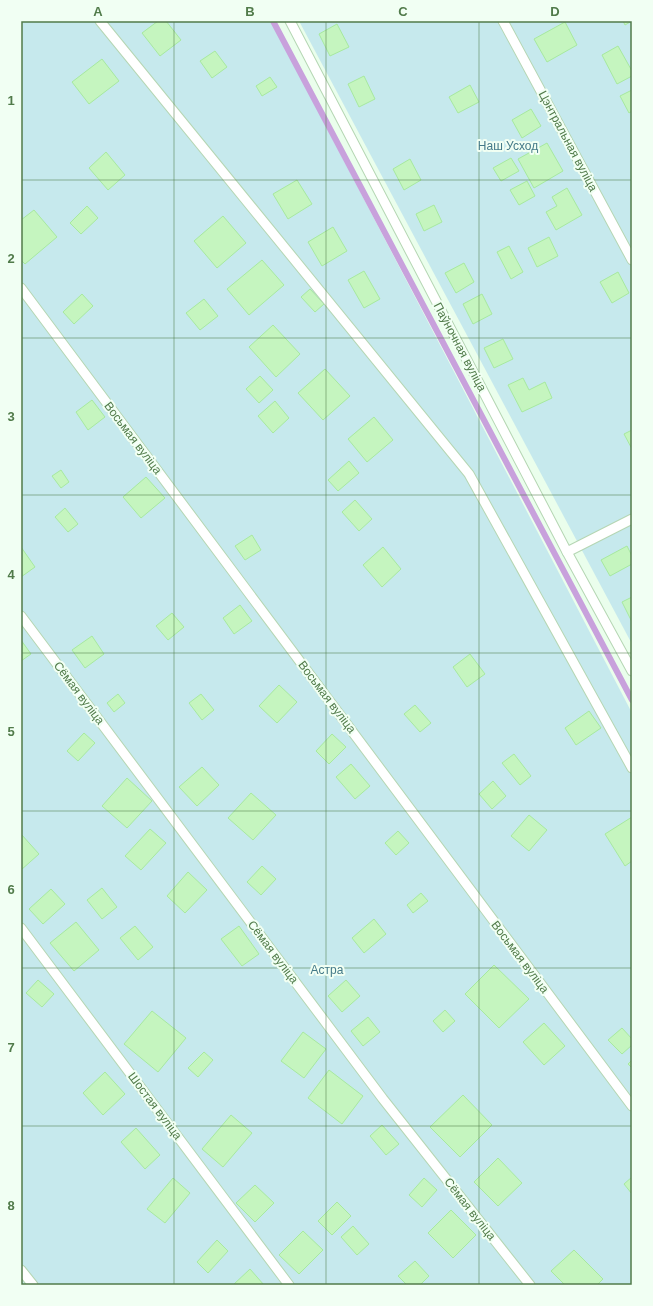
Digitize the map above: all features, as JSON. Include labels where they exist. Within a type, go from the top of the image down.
[{"type":"lane","points":[[100,21],[469,474],[632,768]]},
{"type":"lane","name":"Паўночная вуліца","points":[[290,21],[567,552],[632,671]]},
{"type":"lane","name":"Цэнтральная вуліца","points":[[503,21],[632,260]]},
{"type":"lane","name":"Восьмая вуліца","points":[[21,288],[632,1106]]},
{"type":"lane","points":[[567,552],[632,519]]},
{"type":"lane","name":"Сёмая вуліца","points":[[21,616],[383,1099],[530,1285]]},
{"type":"lane","name":"Шостая вуліца","points":[[21,928],[289,1285]]},
{"type":"lane","points":[[21,1270],[33,1285]]},
{"type":"green space","name":"Астра","points":[[21,21],[271,21],[632,713],[632,1285],[21,1285]]},
{"type":"green space","name":"Наш Усход","points":[[299,21],[632,21],[632,644]]},
{"type":"building","points":[[158,21],[166,21],[181,40],[160,56],[142,33]]},
{"type":"building","points":[[623,21],[632,21],[625,25]]},
{"type":"building","points":[[565,22],[577,45],[547,62],[534,39]]},
{"type":"building","points":[[337,24],[349,47],[330,56],[319,34]]},
{"type":"building","points":[[618,46],[632,71],[632,76],[617,84],[602,55]]},
{"type":"building","points":[[215,51],[227,67],[212,78],[200,61]]},
{"type":"building","points":[[102,59],[119,81],[89,104],[72,82]]},
{"type":"building","points":[[364,76],[375,99],[359,107],[348,84]]},
{"type":"building","points":[[270,77],[277,87],[262,96],[256,86]]},
{"type":"building","points":[[470,85],[479,102],[458,113],[449,97]]},
{"type":"building","points":[[632,90],[632,111],[629,113],[620,96]]},
{"type":"building","points":[[531,109],[541,126],[522,138],[512,120]]},
{"type":"building","points":[[547,143],[563,171],[534,188],[518,159]]},
{"type":"building","points":[[106,152],[125,175],[108,190],[89,168]]},
{"type":"building","points":[[511,158],[519,171],[501,181],[493,168]]},
{"type":"building","points":[[410,159],[421,180],[404,190],[393,169]]},
{"type":"building","points":[[297,180],[312,204],[288,219],[273,194]]},
{"type":"building","points":[[527,181],[535,196],[519,205],[510,190]]},
{"type":"building","points":[[567,188],[582,215],[556,230],[546,212],[557,206],[552,197]]},
{"type":"building","points":[[434,205],[442,222],[424,231],[416,214]]},
{"type":"building","points":[[87,206],[98,218],[81,234],[70,223]]},
{"type":"building","points":[[34,210],[57,237],[25,264],[21,260],[21,220]]},
{"type":"building","points":[[223,216],[246,243],[217,268],[194,241]]},
{"type":"building","points":[[333,227],[347,251],[322,266],[308,242]]},
{"type":"building","points":[[549,237],[558,256],[537,267],[528,248]]},
{"type":"building","points":[[509,246],[523,272],[511,279],[497,252]]},
{"type":"building","points":[[262,260],[284,285],[249,315],[227,289]]},
{"type":"building","points":[[464,263],[474,282],[456,293],[445,273]]},
{"type":"building","points":[[364,271],[380,299],[364,308],[348,280]]},
{"type":"building","points":[[618,272],[629,293],[612,303],[600,282]]},
{"type":"building","points":[[310,289],[324,304],[315,312],[301,297]]},
{"type":"building","points":[[82,294],[93,306],[74,324],[63,312]]},
{"type":"building","points":[[482,294],[492,314],[473,324],[463,304]]},
{"type":"building","points":[[204,299],[218,316],[200,330],[186,313]]},
{"type":"building","points":[[273,325],[300,354],[276,377],[249,347]]},
{"type":"building","points":[[503,339],[513,359],[494,368],[484,348]]},
{"type":"building","points":[[325,369],[350,396],[323,420],[298,393]]},
{"type":"building","points":[[260,376],[273,390],[259,403],[246,389]]},
{"type":"building","points":[[523,378],[529,390],[545,382],[552,398],[522,412],[508,385]]},
{"type":"building","points":[[92,400],[105,417],[88,430],[76,412]]},
{"type":"building","points":[[275,401],[289,418],[273,433],[258,416]]},
{"type":"building","points":[[374,417],[393,440],[367,462],[348,439]]},
{"type":"building","points":[[632,430],[632,449],[624,434]]},
{"type":"building","points":[[349,461],[359,473],[338,491],[328,480]]},
{"type":"building","points":[[61,470],[69,482],[61,488],[52,476]]},
{"type":"building","points":[[146,477],[165,498],[141,518],[123,497]]},
{"type":"building","points":[[355,500],[372,519],[359,531],[342,512]]},
{"type":"building","points":[[65,508],[78,524],[68,532],[55,517]]},
{"type":"building","points":[[252,535],[261,550],[245,560],[235,546]]},
{"type":"building","points":[[627,546],[632,556],[632,564],[610,576],[601,560]]},
{"type":"building","points":[[21,547],[35,567],[21,577]]},
{"type":"building","points":[[383,547],[401,569],[382,587],[363,565]]},
{"type":"building","points":[[632,597],[632,622],[622,602]]},
{"type":"building","points":[[240,605],[252,621],[234,634],[223,618]]},
{"type":"building","points":[[172,613],[184,627],[168,640],[156,626]]},
{"type":"building","points":[[92,636],[104,654],[85,668],[72,650]]},
{"type":"building","points":[[21,640],[31,654],[21,661]]},
{"type":"building","points":[[470,654],[485,674],[467,687],[453,667]]},
{"type":"building","points":[[279,685],[297,702],[277,723],[259,706]]},
{"type":"building","points":[[118,694],[125,703],[114,712],[107,703]]},
{"type":"building","points":[[201,694],[214,710],[202,720],[189,703]]},
{"type":"building","points":[[415,705],[431,723],[420,732],[404,714]]},
{"type":"building","points":[[589,711],[601,728],[576,745],[565,728]]},
{"type":"building","points":[[84,733],[95,743],[78,761],[67,751]]},
{"type":"building","points":[[332,734],[346,747],[329,764],[316,751]]},
{"type":"building","points":[[514,754],[531,776],[520,785],[502,763]]},
{"type":"building","points":[[351,764],[370,786],[355,799],[336,777]]},
{"type":"building","points":[[202,767],[219,785],[197,806],[179,787]]},
{"type":"building","points":[[127,778],[152,801],[127,828],[102,806]]},
{"type":"building","points":[[493,781],[506,796],[492,809],[479,794]]},
{"type":"building","points":[[251,793],[276,815],[253,840],[228,818]]},
{"type":"building","points":[[529,815],[547,830],[529,851],[511,836]]},
{"type":"building","points":[[632,817],[632,861],[625,866],[605,834]]},
{"type":"building","points":[[150,829],[166,843],[141,870],[125,856]]},
{"type":"building","points":[[398,831],[409,843],[396,855],[385,843]]},
{"type":"building","points":[[21,834],[39,854],[21,870]]},
{"type":"building","points":[[262,866],[276,879],[261,895],[247,882]]},
{"type":"building","points":[[188,872],[207,890],[185,913],[167,896]]},
{"type":"building","points":[[102,888],[117,907],[102,919],[87,900]]},
{"type":"building","points":[[51,889],[65,904],[43,924],[29,909]]},
{"type":"building","points":[[421,893],[428,901],[413,913],[407,905]]},
{"type":"building","points":[[374,919],[386,934],[364,953],[352,938]]},
{"type":"building","points":[[76,922],[99,950],[74,971],[50,943]]},
{"type":"building","points":[[135,926],[153,947],[138,960],[120,938]]},
{"type":"building","points":[[239,926],[259,954],[242,966],[221,939]]},
{"type":"building","points":[[494,965],[529,999],[499,1028],[465,994]]},
{"type":"building","points":[[38,980],[54,994],[42,1007],[26,993]]},
{"type":"building","points":[[346,980],[360,996],[342,1012],[328,996]]},
{"type":"building","points":[[445,1010],[455,1021],[443,1032],[433,1021]]},
{"type":"building","points":[[152,1011],[186,1038],[158,1072],[124,1044]]},
{"type":"building","points":[[368,1017],[380,1032],[363,1046],[351,1031]]},
{"type":"building","points":[[544,1023],[565,1046],[544,1065],[523,1042]]},
{"type":"building","points":[[622,1028],[632,1039],[632,1045],[622,1054],[608,1040]]},
{"type":"building","points":[[303,1032],[326,1049],[304,1078],[281,1061]]},
{"type":"building","points":[[204,1052],[213,1060],[198,1077],[188,1068]]},
{"type":"building","points":[[632,1060],[632,1068],[628,1064]]},
{"type":"building","points":[[329,1070],[363,1096],[342,1124],[308,1098]]},
{"type":"building","points":[[105,1072],[125,1094],[103,1115],[83,1093]]},
{"type":"building","points":[[463,1095],[492,1125],[460,1157],[430,1127]]},
{"type":"building","points":[[231,1115],[252,1133],[223,1167],[202,1149]]},
{"type":"building","points":[[382,1125],[399,1144],[386,1155],[370,1136]]},
{"type":"building","points":[[136,1128],[160,1155],[145,1169],[121,1142]]},
{"type":"building","points":[[498,1158],[522,1183],[498,1206],[474,1182]]},
{"type":"building","points":[[632,1177],[632,1194],[624,1184]]},
{"type":"building","points":[[173,1178],[190,1193],[165,1223],[147,1209]]},
{"type":"building","points":[[424,1178],[437,1190],[422,1207],[409,1195]]},
{"type":"building","points":[[255,1185],[274,1203],[255,1222],[236,1203]]},
{"type":"building","points":[[337,1202],[351,1216],[332,1235],[318,1221]]},
{"type":"building","points":[[451,1210],[476,1235],[453,1258],[428,1233]]},
{"type":"building","points":[[353,1226],[369,1244],[357,1255],[341,1237]]},
{"type":"building","points":[[303,1231],[323,1250],[299,1274],[279,1255]]},
{"type":"building","points":[[217,1240],[228,1251],[208,1273],[197,1262]]},
{"type":"building","points":[[574,1250],[603,1279],[597,1285],[565,1285],[551,1271]]},
{"type":"building","points":[[415,1261],[429,1276],[420,1285],[407,1285],[398,1276]]},
{"type":"building","points":[[250,1269],[264,1285],[233,1285]]},
{"type":"waterway","points":[[273,21],[632,700]]}]
